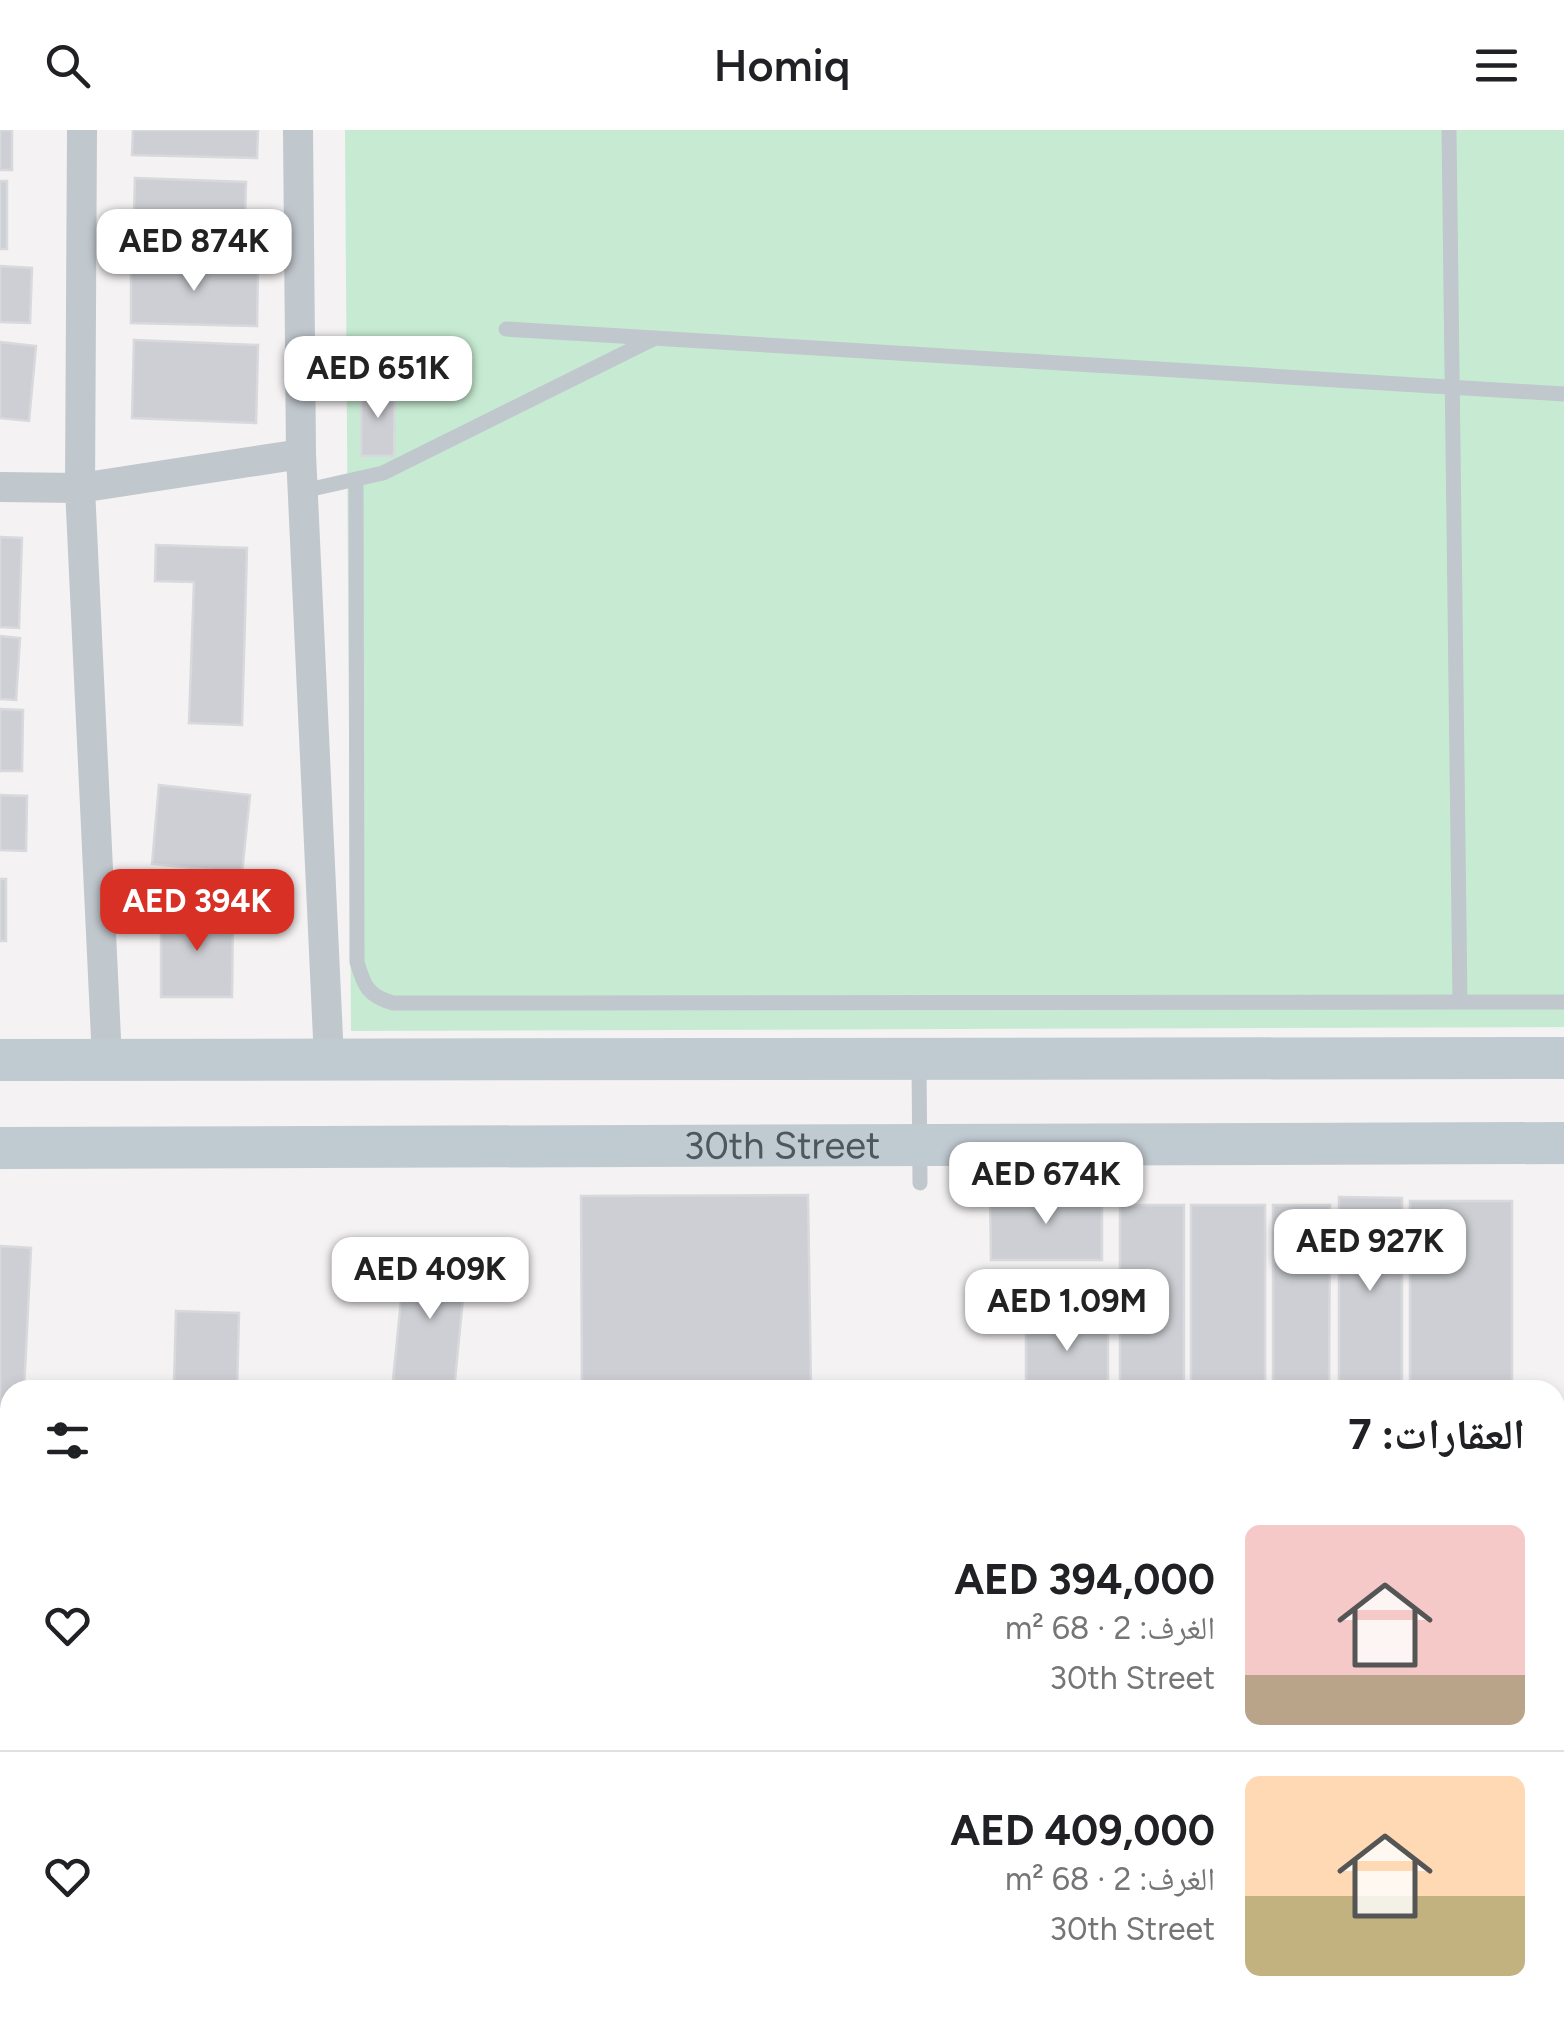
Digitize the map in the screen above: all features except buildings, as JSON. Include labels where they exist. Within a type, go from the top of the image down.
[{"type":"street","points":[[82,130],[80,488],[107,1060]]},
{"type":"street","points":[[298,130],[301,454],[329,1060]]},
{"type":"street","points":[[0,487],[80,488],[301,454]]},
{"type":"street","points":[[0,1060],[1564,1058]]},
{"type":"street","name":"30th Street","points":[[0,1148],[921,1164],[1564,1143]]},
{"type":"lane","points":[[1449,130],[1460,1002]]},
{"type":"lane","points":[[506,329],[1451,384],[1564,394]]},
{"type":"lane","points":[[303,491],[383,473],[657,338]]},
{"type":"lane","points":[[356,478],[357,962],[364,988],[374,998],[394,1003],[1564,1002]]},
{"type":"lane","points":[[919,1059],[921,1164]]},
{"type":"green space","points":[[345,130],[1564,130],[1564,1027],[351,1031]]}]
